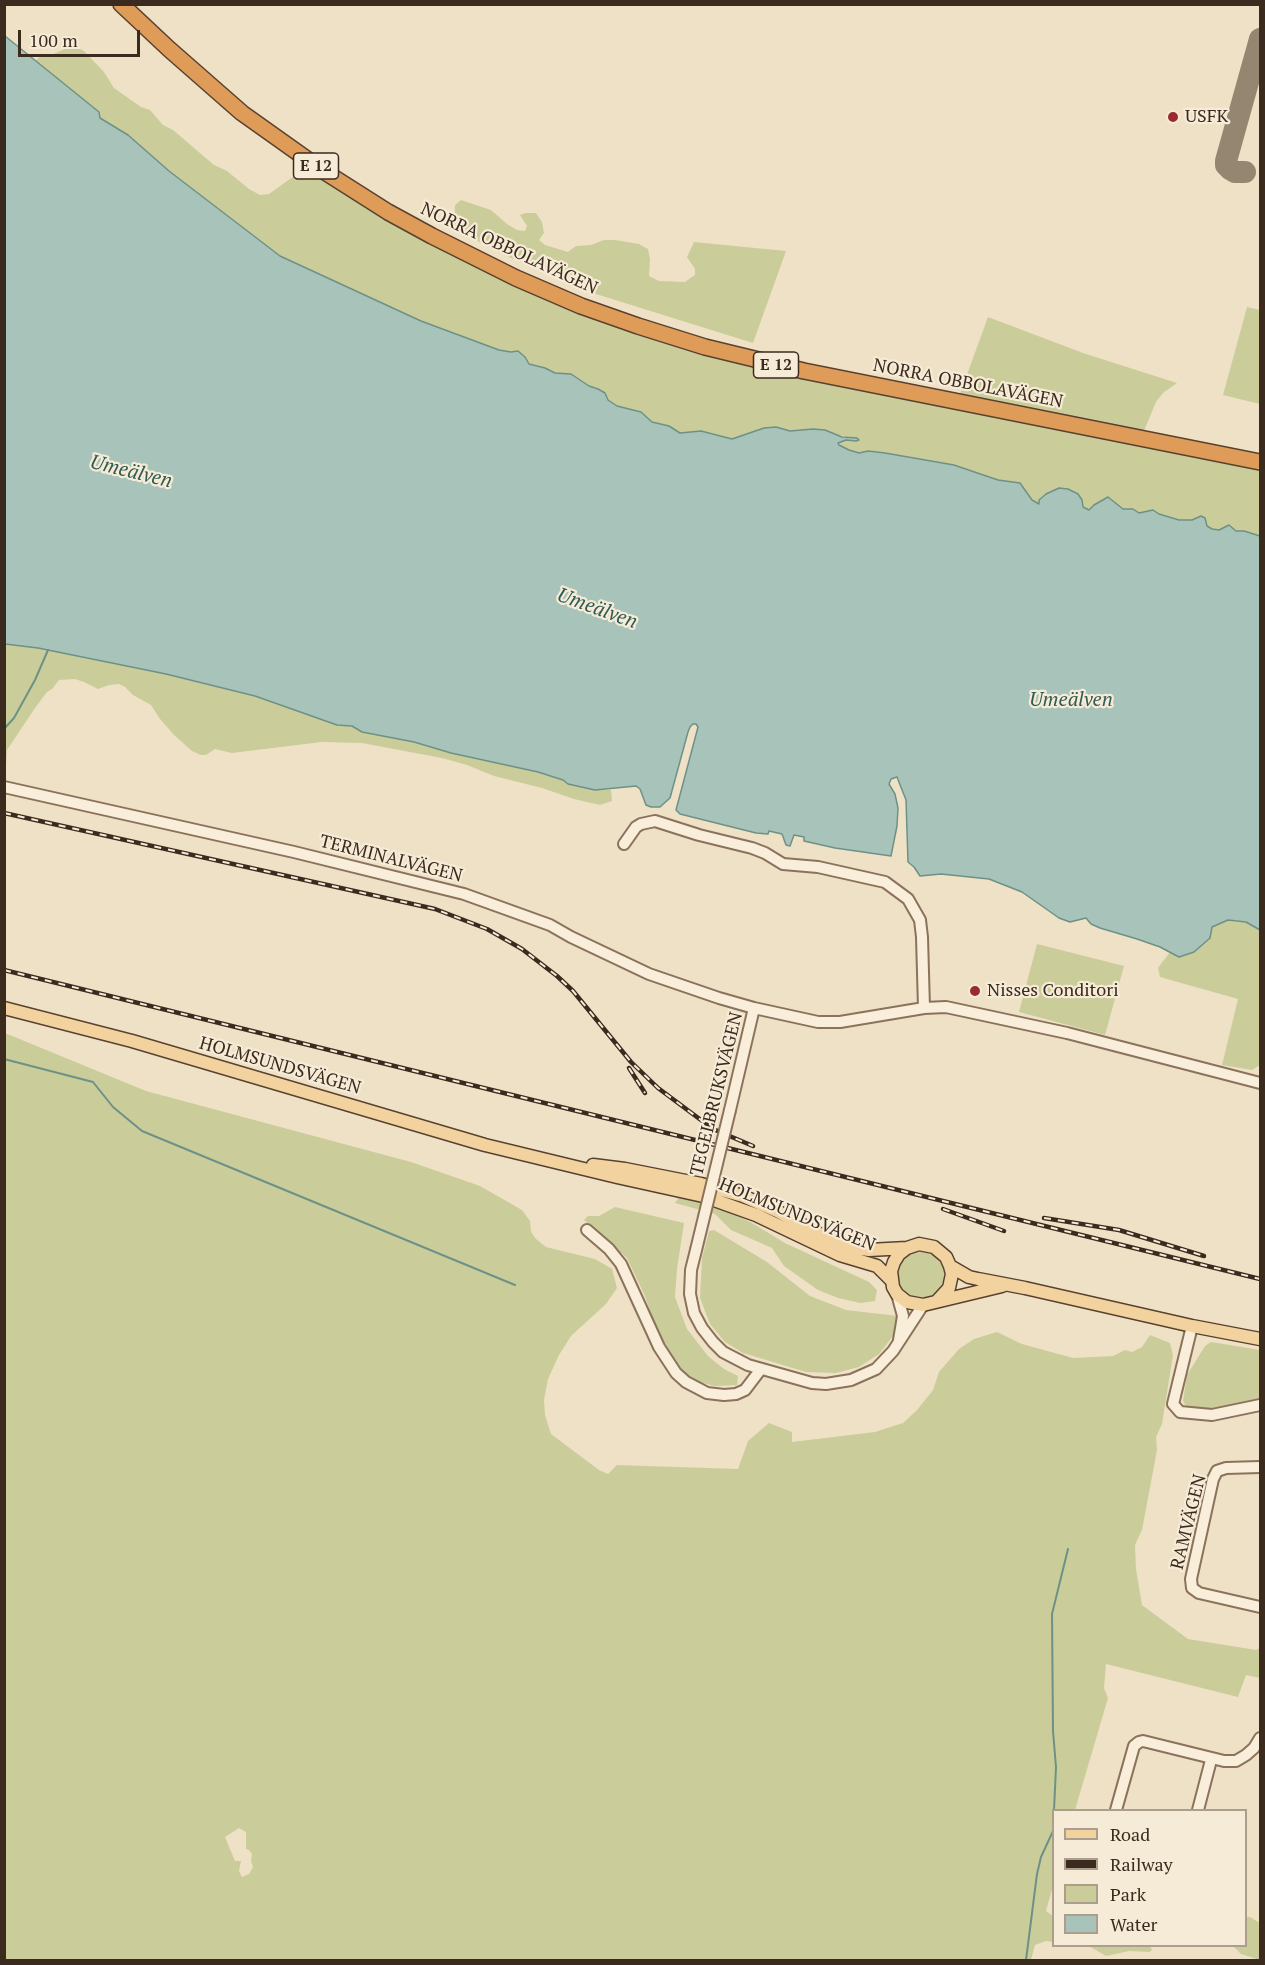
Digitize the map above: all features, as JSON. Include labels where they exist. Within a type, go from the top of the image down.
[{"type":"highway","name":"NORRA OBBOLAVÄGEN","points":[[121,4],[168,49],[243,113],[324,171],[388,212],[450,246],[581,306],[679,339],[804,371],[1260,462]]},
{"type":"main road","name":"HOLMSUNDSVÄGEN","points":[[4,1008],[132,1041],[485,1145],[703,1196],[756,1215],[840,1255],[877,1266],[891,1280]]},
{"type":"main road","name":"HOLMSUNDSVÄGEN","points":[[544,1160],[625,1169],[701,1184],[743,1196],[777,1211],[842,1246],[869,1250],[907,1248],[919,1244],[934,1247],[946,1257],[950,1266],[969,1277],[1260,1339]]},
{"type":"main road","name":"HOLMSUNDSVÄGEN","points":[[891,1280],[894,1262],[907,1248]]},
{"type":"main road","points":[[938,1301],[949,1288],[952,1274],[950,1266]]},
{"type":"main road","points":[[891,1280],[897,1294],[907,1302],[924,1305]]},
{"type":"main road","name":"HOLMSUNDSVÄGEN","points":[[924,1305],[1009,1285]]},
{"type":"street","name":"TERMINALVÄGEN","points":[[4,787],[294,852],[464,894],[543,922],[649,974],[754,1008]]},
{"type":"street","points":[[624,844],[636,827],[655,821],[752,848],[783,864],[818,867],[885,882],[908,899],[920,920],[924,1008]]},
{"type":"street","name":"TEGELBRUKSVÄGEN","points":[[924,1305],[886,1360],[876,1369],[858,1378],[838,1383],[812,1383],[748,1365],[723,1352],[702,1328],[694,1313],[690,1294],[692,1270],[754,1008],[818,1022],[840,1022],[924,1008],[946,1007],[1067,1033],[1260,1083]]},
{"type":"street","points":[[587,1230],[609,1249],[621,1264],[659,1347],[675,1373],[686,1382],[706,1393],[736,1394],[745,1390],[761,1369]]},
{"type":"street","points":[[897,1294],[903,1316],[899,1343]]},
{"type":"street","points":[[1192,1326],[1173,1404],[1180,1412],[1200,1415],[1212,1415],[1260,1405]]},
{"type":"street","name":"RAMVÄGEN","points":[[1260,1467],[1226,1468],[1218,1471],[1213,1479],[1191,1579],[1192,1588],[1199,1593],[1260,1607]]},
{"type":"street","points":[[1116,1809],[1134,1746],[1139,1742],[1143,1741],[1211,1760],[1236,1761],[1254,1748],[1260,1738]]},
{"type":"street","points":[[1198,1809],[1211,1760]]},
{"type":"green space","points":[[71,46],[84,51],[104,72],[114,88],[141,107],[150,110],[163,125],[173,130],[214,165],[227,171],[260,195],[269,194],[294,176],[325,172],[388,212],[638,326],[957,402],[988,317],[1083,353],[1177,383],[1163,393],[1156,402],[1141,438],[1260,462],[1260,536],[1236,531],[1231,527],[1212,529],[1207,527],[1201,516],[1192,520],[1179,520],[1153,510],[1139,513],[1123,509],[1111,498],[1105,498],[1089,510],[1083,507],[1078,494],[1068,489],[1059,488],[1046,494],[1041,497],[1040,505],[1032,500],[1020,483],[998,480],[954,465],[873,451],[859,453],[839,445],[838,442],[856,441],[825,430],[790,431],[776,427],[732,439],[680,433],[669,426],[652,422],[641,412],[617,406],[608,400],[604,393],[571,374],[555,373],[529,364],[518,351],[499,350],[421,321],[280,256],[169,171],[128,135],[100,118],[99,112],[35,61]]},
{"type":"green space","points":[[461,200],[491,210],[517,230],[525,231],[527,226],[520,215],[536,213],[542,222],[544,233],[539,240],[545,245],[568,252],[576,246],[591,245],[604,240],[639,244],[648,249],[649,276],[659,281],[685,282],[695,275],[695,269],[687,257],[694,242],[786,251],[753,343],[596,294],[509,257],[454,229],[455,205]]},
{"type":"green space","points":[[1247,307],[1260,310],[1260,404],[1223,395]]},
{"type":"green space","points":[[4,644],[38,648],[166,674],[255,696],[337,725],[352,726],[362,732],[538,772],[563,780],[568,784],[595,790],[611,790],[612,801],[600,805],[574,799],[442,758],[362,743],[322,742],[232,753],[215,749],[206,755],[201,755],[192,751],[174,735],[151,705],[133,695],[125,687],[119,684],[98,689],[75,679],[59,680],[35,708],[7,750],[5,782]]},
{"type":"green space","points":[[1228,920],[1246,922],[1260,930],[1260,1065],[1252,1070],[1222,1065],[1238,999],[1160,977],[1158,968],[1170,952],[1179,957],[1194,952],[1210,938],[1212,927]]},
{"type":"green space","points":[[1037,944],[1124,966],[1105,1035],[1019,1012]]},
{"type":"green space","points":[[5,1033],[146,1091],[411,1162],[480,1186],[522,1210],[530,1221],[531,1232],[546,1247],[595,1259],[612,1269],[617,1288],[606,1304],[571,1336],[548,1379],[544,1400],[545,1415],[551,1434],[599,1470],[608,1474],[617,1465],[738,1469],[748,1441],[769,1423],[792,1432],[792,1442],[875,1432],[903,1423],[933,1390],[939,1372],[959,1349],[974,1339],[997,1332],[1022,1344],[1073,1358],[1113,1356],[1125,1350],[1132,1352],[1142,1347],[1150,1335],[1170,1343],[1173,1355],[1162,1424],[1156,1437],[1157,1450],[1142,1530],[1135,1545],[1142,1605],[1188,1639],[1256,1650],[1260,1648],[1260,1678],[1246,1675],[1238,1697],[1106,1664],[1104,1688],[1108,1698],[1075,1809],[1052,1809],[1052,1890],[1046,1911],[1052,1915],[1052,1942],[1046,1941],[1035,1945],[1031,1960],[5,1960]],"holes":[[[239,1828],[246,1832],[246,1849],[252,1854],[253,1867],[249,1874],[242,1877],[239,1871],[241,1861],[235,1861],[225,1837]]]},
{"type":"green space","points":[[679,1197],[714,1205],[752,1223],[785,1243],[869,1282],[877,1290],[875,1301],[860,1303],[818,1290],[784,1266],[772,1248],[731,1230],[715,1214],[675,1203]]},
{"type":"green space","points":[[615,1207],[684,1223],[675,1297],[687,1329],[708,1356],[724,1369],[738,1376],[737,1385],[714,1386],[687,1378],[667,1354],[657,1333],[645,1296],[627,1258],[584,1220],[588,1216],[599,1216]]},
{"type":"green space","points":[[714,1230],[767,1262],[810,1296],[846,1310],[898,1316],[897,1331],[879,1354],[859,1367],[836,1373],[806,1372],[743,1353],[725,1342],[710,1324],[700,1298],[702,1258],[709,1231]]},
{"type":"green space","points":[[921,1252],[937,1259],[944,1275],[937,1291],[921,1298],[905,1291],[898,1275],[905,1259]]},
{"type":"green space","points":[[1211,1342],[1260,1350],[1260,1400],[1216,1411],[1188,1410],[1183,1401],[1187,1375],[1205,1346]]},
{"type":"green space","points":[[1247,1917],[1250,1917],[1260,1923],[1260,1960],[1241,1954],[1234,1947],[1247,1947]]},
{"type":"green space","points":[[1091,1947],[1150,1947],[1152,1950],[1150,1952],[1129,1951],[1106,1956]]},
{"type":"water","name":"Umeälven","points":[[5,36],[99,112],[100,118],[128,135],[169,171],[280,256],[421,321],[499,350],[518,351],[529,364],[555,373],[571,374],[605,393],[608,400],[617,406],[641,412],[652,422],[669,426],[680,433],[701,431],[732,439],[764,428],[776,427],[790,431],[825,430],[842,437],[857,438],[859,440],[846,440],[838,443],[859,453],[868,451],[885,453],[954,465],[998,480],[1020,483],[1032,500],[1039,504],[1039,500],[1046,494],[1059,488],[1068,489],[1078,494],[1083,507],[1089,510],[1108,497],[1123,509],[1133,509],[1139,513],[1153,510],[1179,520],[1192,520],[1201,516],[1205,518],[1207,526],[1212,529],[1219,530],[1229,525],[1236,531],[1260,536],[1260,930],[1246,922],[1228,920],[1212,927],[1210,938],[1194,952],[1179,957],[1160,947],[1100,928],[1091,924],[1086,918],[1070,922],[1059,918],[1022,892],[989,879],[941,874],[920,876],[908,862],[906,800],[897,777],[891,779],[889,784],[895,794],[898,808],[891,856],[835,848],[804,841],[804,837],[794,835],[790,846],[786,845],[782,834],[769,831],[768,834],[756,833],[680,814],[676,810],[698,727],[696,724],[690,727],[688,732],[670,798],[660,807],[651,807],[646,805],[640,789],[636,786],[595,790],[568,784],[563,780],[538,772],[362,732],[352,726],[337,725],[255,696],[166,674],[38,648],[5,644]]},
{"type":"waterway","points":[[4,729],[14,718],[48,650]]},
{"type":"waterway","points":[[4,1059],[93,1082],[113,1107],[142,1131],[515,1285]]},
{"type":"waterway","points":[[1054,1809],[1056,1767],[1053,1731],[1052,1614],[1068,1549]]},
{"type":"waterway","points":[[1026,1960],[1037,1874],[1041,1857],[1052,1833]]},
{"type":"taxiway","points":[[1245,172],[1235,172],[1226,165],[1226,161],[1260,39]]},
{"type":"railway","points":[[4,813],[435,909],[487,929],[522,949],[557,976],[573,991],[631,1062],[658,1088],[713,1129],[753,1146]]},
{"type":"railway","points":[[4,970],[1260,1279]]},
{"type":"railway","points":[[629,1068],[645,1093]]},
{"type":"railway","points":[[943,1209],[1004,1231]]},
{"type":"railway","points":[[1044,1218],[1119,1230],[1204,1256]]},
{"type":"place","name":"USFK","points":[[1173,117]]},
{"type":"place","name":"Nisses Conditori","points":[[975,991]]}]
